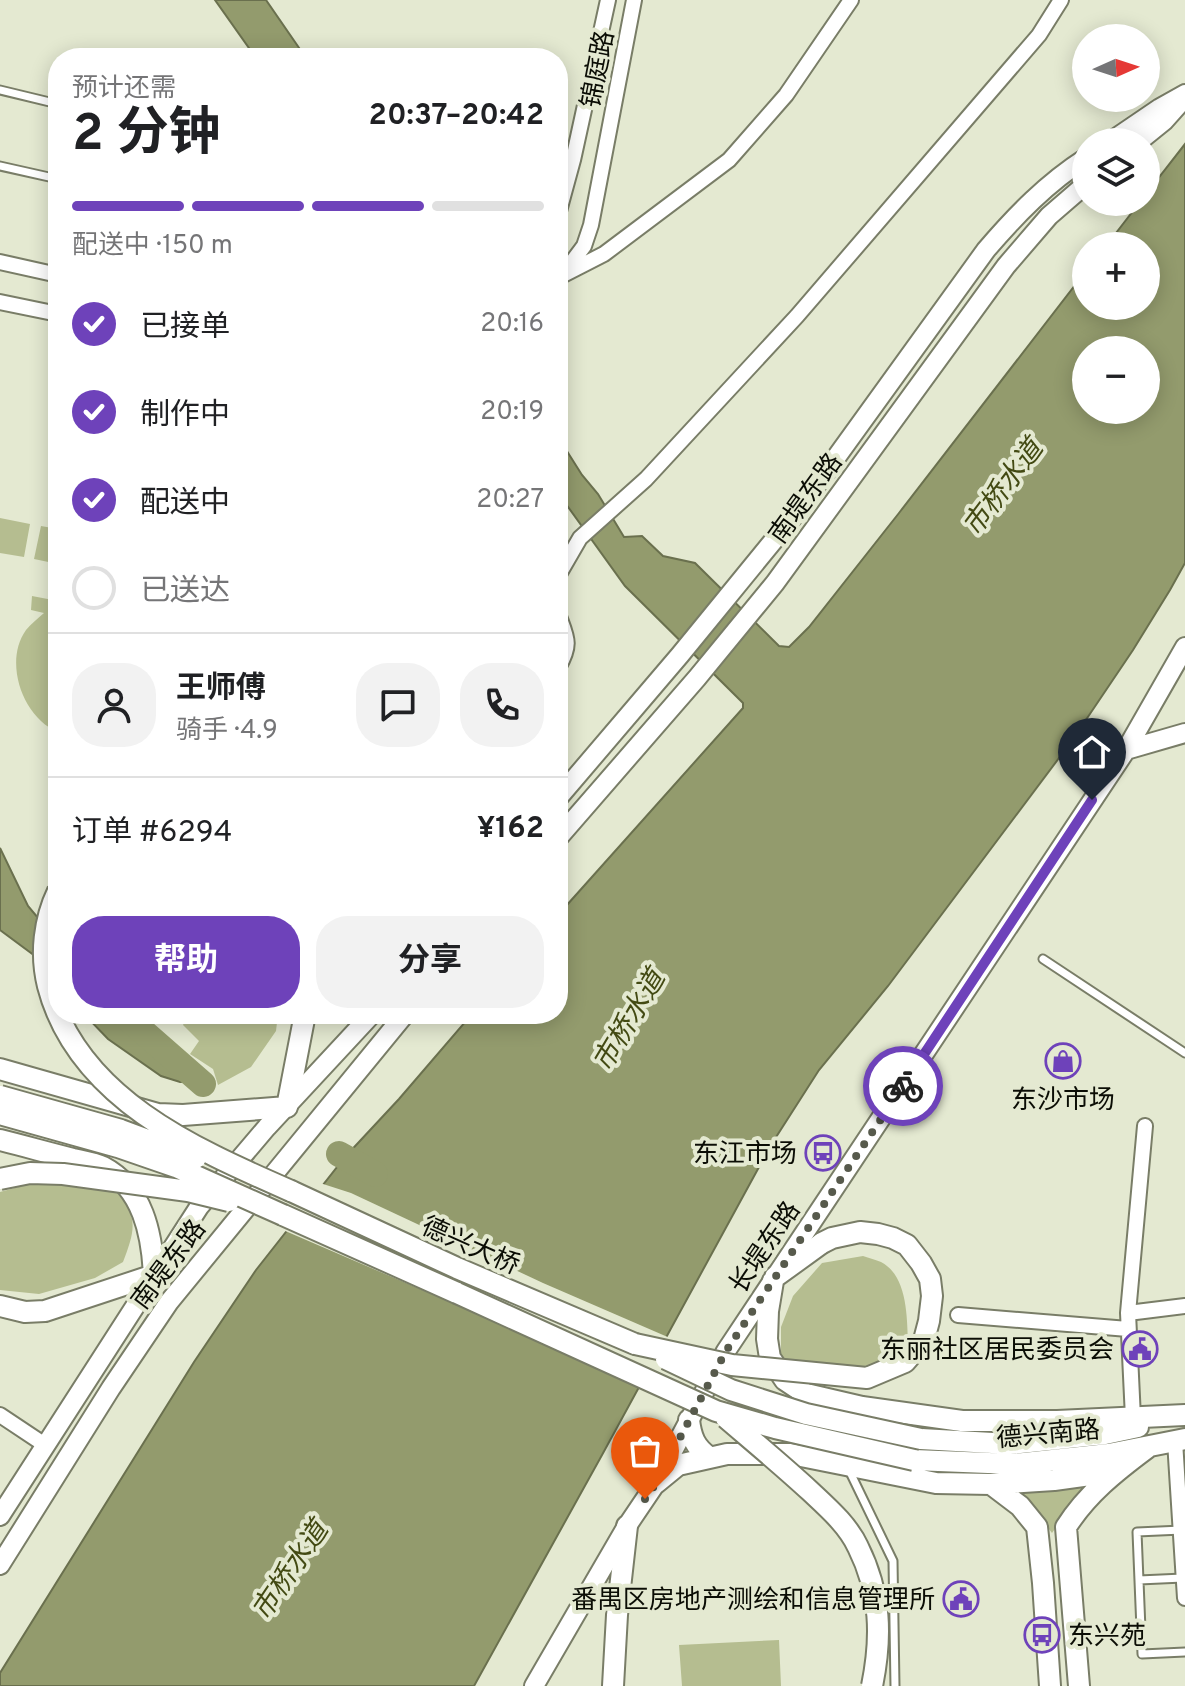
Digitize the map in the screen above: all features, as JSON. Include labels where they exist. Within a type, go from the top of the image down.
[{"type":"main road","points":[[48,916],[44,969],[48,983]]},
{"type":"main road","points":[[63,1024],[79,1054],[94,1072],[158,1125],[214,1158],[291,1191]]},
{"type":"main road","points":[[0,1069],[158,1114],[287,1107],[303,1024]]},
{"type":"main road","name":"德兴大桥","points":[[0,1096],[121,1130],[291,1191],[731,1390],[806,1414],[921,1439]]},
{"type":"main road","name":"德兴大桥","points":[[0,1114],[118,1147],[176,1167],[716,1411],[914,1460]]},
{"type":"main road","points":[[0,1140],[103,1167],[127,1185],[140,1205],[149,1231],[154,1275],[57,1308],[25,1312],[0,1306]]},
{"type":"main road","points":[[0,1179],[30,1173],[63,1174],[188,1191],[283,1215]]},
{"type":"main road","points":[[635,1344],[732,1365],[867,1378],[905,1362],[924,1340],[932,1296],[930,1279],[907,1245],[893,1238],[860,1232],[832,1238],[774,1279],[768,1311],[770,1358],[785,1380],[806,1394]]},
{"type":"main road","points":[[795,1455],[776,1434],[774,1422],[775,1407],[789,1395],[806,1394],[862,1407],[962,1421],[1185,1417]]},
{"type":"main road","points":[[716,1411],[820,1500],[858,1546],[874,1592],[879,1629],[872,1686]]},
{"type":"main road","name":"德兴南路","points":[[921,1439],[1010,1444],[1105,1434],[1185,1417]]},
{"type":"main road","points":[[689,1420],[691,1437],[699,1450],[709,1457]]},
{"type":"main road","name":"德兴南路","points":[[914,1460],[1013,1464],[1109,1454],[1180,1440]]},
{"type":"main road","points":[[1079,1686],[1066,1527],[1088,1498],[1147,1448]]},
{"type":"main road","points":[[656,1483],[678,1465],[727,1454],[795,1455],[936,1483],[1054,1480],[1090,1475],[1126,1464]]},
{"type":"main road","points":[[991,1484],[1020,1506],[1037,1527],[1050,1686]]},
{"type":"main road","points":[[613,1686],[627,1526]]},
{"type":"street","name":"锦庭路","points":[[568,178],[608,0]]},
{"type":"street","name":"锦庭路","points":[[568,268],[584,246],[591,225],[634,0]]},
{"type":"street","points":[[568,273],[604,254],[729,160],[786,95],[851,0]]},
{"type":"street","points":[[568,559],[580,538],[646,479],[797,316],[1039,35],[1061,0]]},
{"type":"street","points":[[1131,128],[1185,95]]},
{"type":"street","points":[[1155,128],[1185,95]]},
{"type":"street","name":"南堤东路","points":[[568,786],[796,513],[986,250],[1011,221],[1056,178],[1072,167]]},
{"type":"street","name":"南堤东路","points":[[568,826],[775,583],[1006,266],[1049,216],[1072,196]]},
{"type":"street","points":[[0,262],[48,273]]},
{"type":"street","points":[[0,302],[48,312]]},
{"type":"street","name":"长堤东路","points":[[534,1686],[627,1526],[656,1483],[726,1351],[1126,750],[1185,647]]},
{"type":"street","points":[[1126,750],[1185,733]]},
{"type":"street","name":"南堤东路","points":[[0,1516],[199,1207],[363,1024]]},
{"type":"street","name":"南堤东路","points":[[0,1565],[169,1302],[397,1024]]},
{"type":"street","points":[[1133,1418],[1128,1313],[1145,1126]]},
{"type":"street","points":[[1128,1313],[1185,1306]]},
{"type":"street","points":[[958,1315],[1128,1329]]},
{"type":"street","points":[[0,1415],[45,1445]]},
{"type":"street","points":[[1180,1440],[1185,1598]]},
{"type":"lane","points":[[0,90],[48,102]]},
{"type":"lane","points":[[0,166],[48,177]]},
{"type":"lane","points":[[1043,959],[1185,1053]]},
{"type":"lane","points":[[847,1466],[893,1561],[895,1686]]},
{"type":"lane","points":[[1182,1530],[1137,1532],[1142,1654],[1185,1652]]},
{"type":"lane","points":[[1139,1580],[1183,1578]]},
{"type":"shaded area","points":[[0,518],[30,524],[24,557],[0,553]]},
{"type":"shaded area","points":[[41,526],[48,527],[48,562],[34,559]]},
{"type":"shaded area","points":[[32,596],[48,599],[48,726],[26,702],[17,673],[19,643],[26,630],[44,613],[31,610]]},
{"type":"shaded area","points":[[277,1024],[276,1031],[251,1067],[218,1085],[213,1069],[190,1054],[199,1041],[183,1025]]},
{"type":"shaded area","points":[[29,1184],[59,1184],[119,1192],[130,1210],[133,1226],[123,1262],[95,1278],[39,1294],[0,1290],[0,1192]]},
{"type":"shaded area","points":[[863,1256],[881,1262],[896,1277],[904,1299],[908,1344],[886,1364],[867,1370],[829,1368],[781,1358],[781,1327],[793,1296],[822,1263]]},
{"type":"shaded area","points":[[1097,1478],[1052,1533],[1017,1487]]},
{"type":"shaded area","points":[[779,1640],[781,1686],[682,1686],[679,1645]]},
{"type":"water","points":[[215,0],[266,0],[299,48],[249,48]]},
{"type":"water","name":"市桥水道","points":[[1185,144],[1185,563],[1133,650],[1071,742],[888,986],[819,1070],[771,1145],[474,1686],[0,1686],[0,1673],[194,1362],[256,1270],[345,1157],[463,1024],[568,1024],[568,904],[743,708],[743,703],[625,586],[568,507],[568,453],[624,537],[642,536],[663,556],[695,563],[779,646],[789,647],[809,627],[1072,289],[1072,320],[1160,320],[1160,232],[1117,232],[1129,216],[1160,216],[1160,176]]},
{"type":"water","points":[[0,848],[28,906],[48,924],[48,966],[0,930]]},
{"type":"water","points":[[94,1024],[148,1024],[155,1034],[196,1065],[198,1081],[180,1082],[161,1076],[108,1039]]},
{"type":"pier","points":[[320,1183],[351,1193],[543,1283],[670,1338],[645,1386],[283,1230]]},
{"type":"waterway","points":[[134,1024],[203,1084]]},
{"type":"waterway","points":[[339,1154],[375,1174]]},
{"type":"way so far","points":[[645,1499],[726,1351],[903,1086]]},
{"type":"place","name":"东沙市场","points":[[1063,1061]]},
{"type":"place","name":"东江市场","points":[[823,1153]]},
{"type":"place","name":"东丽社区居民委员会","points":[[1140,1349]]},
{"type":"place","name":"番禺区房地产测绘和信息管理所","points":[[961,1599]]},
{"type":"place","name":"东兴苑","points":[[1042,1635]]},
{"type":"route","points":[[903,1086],[1092,800]]}]
